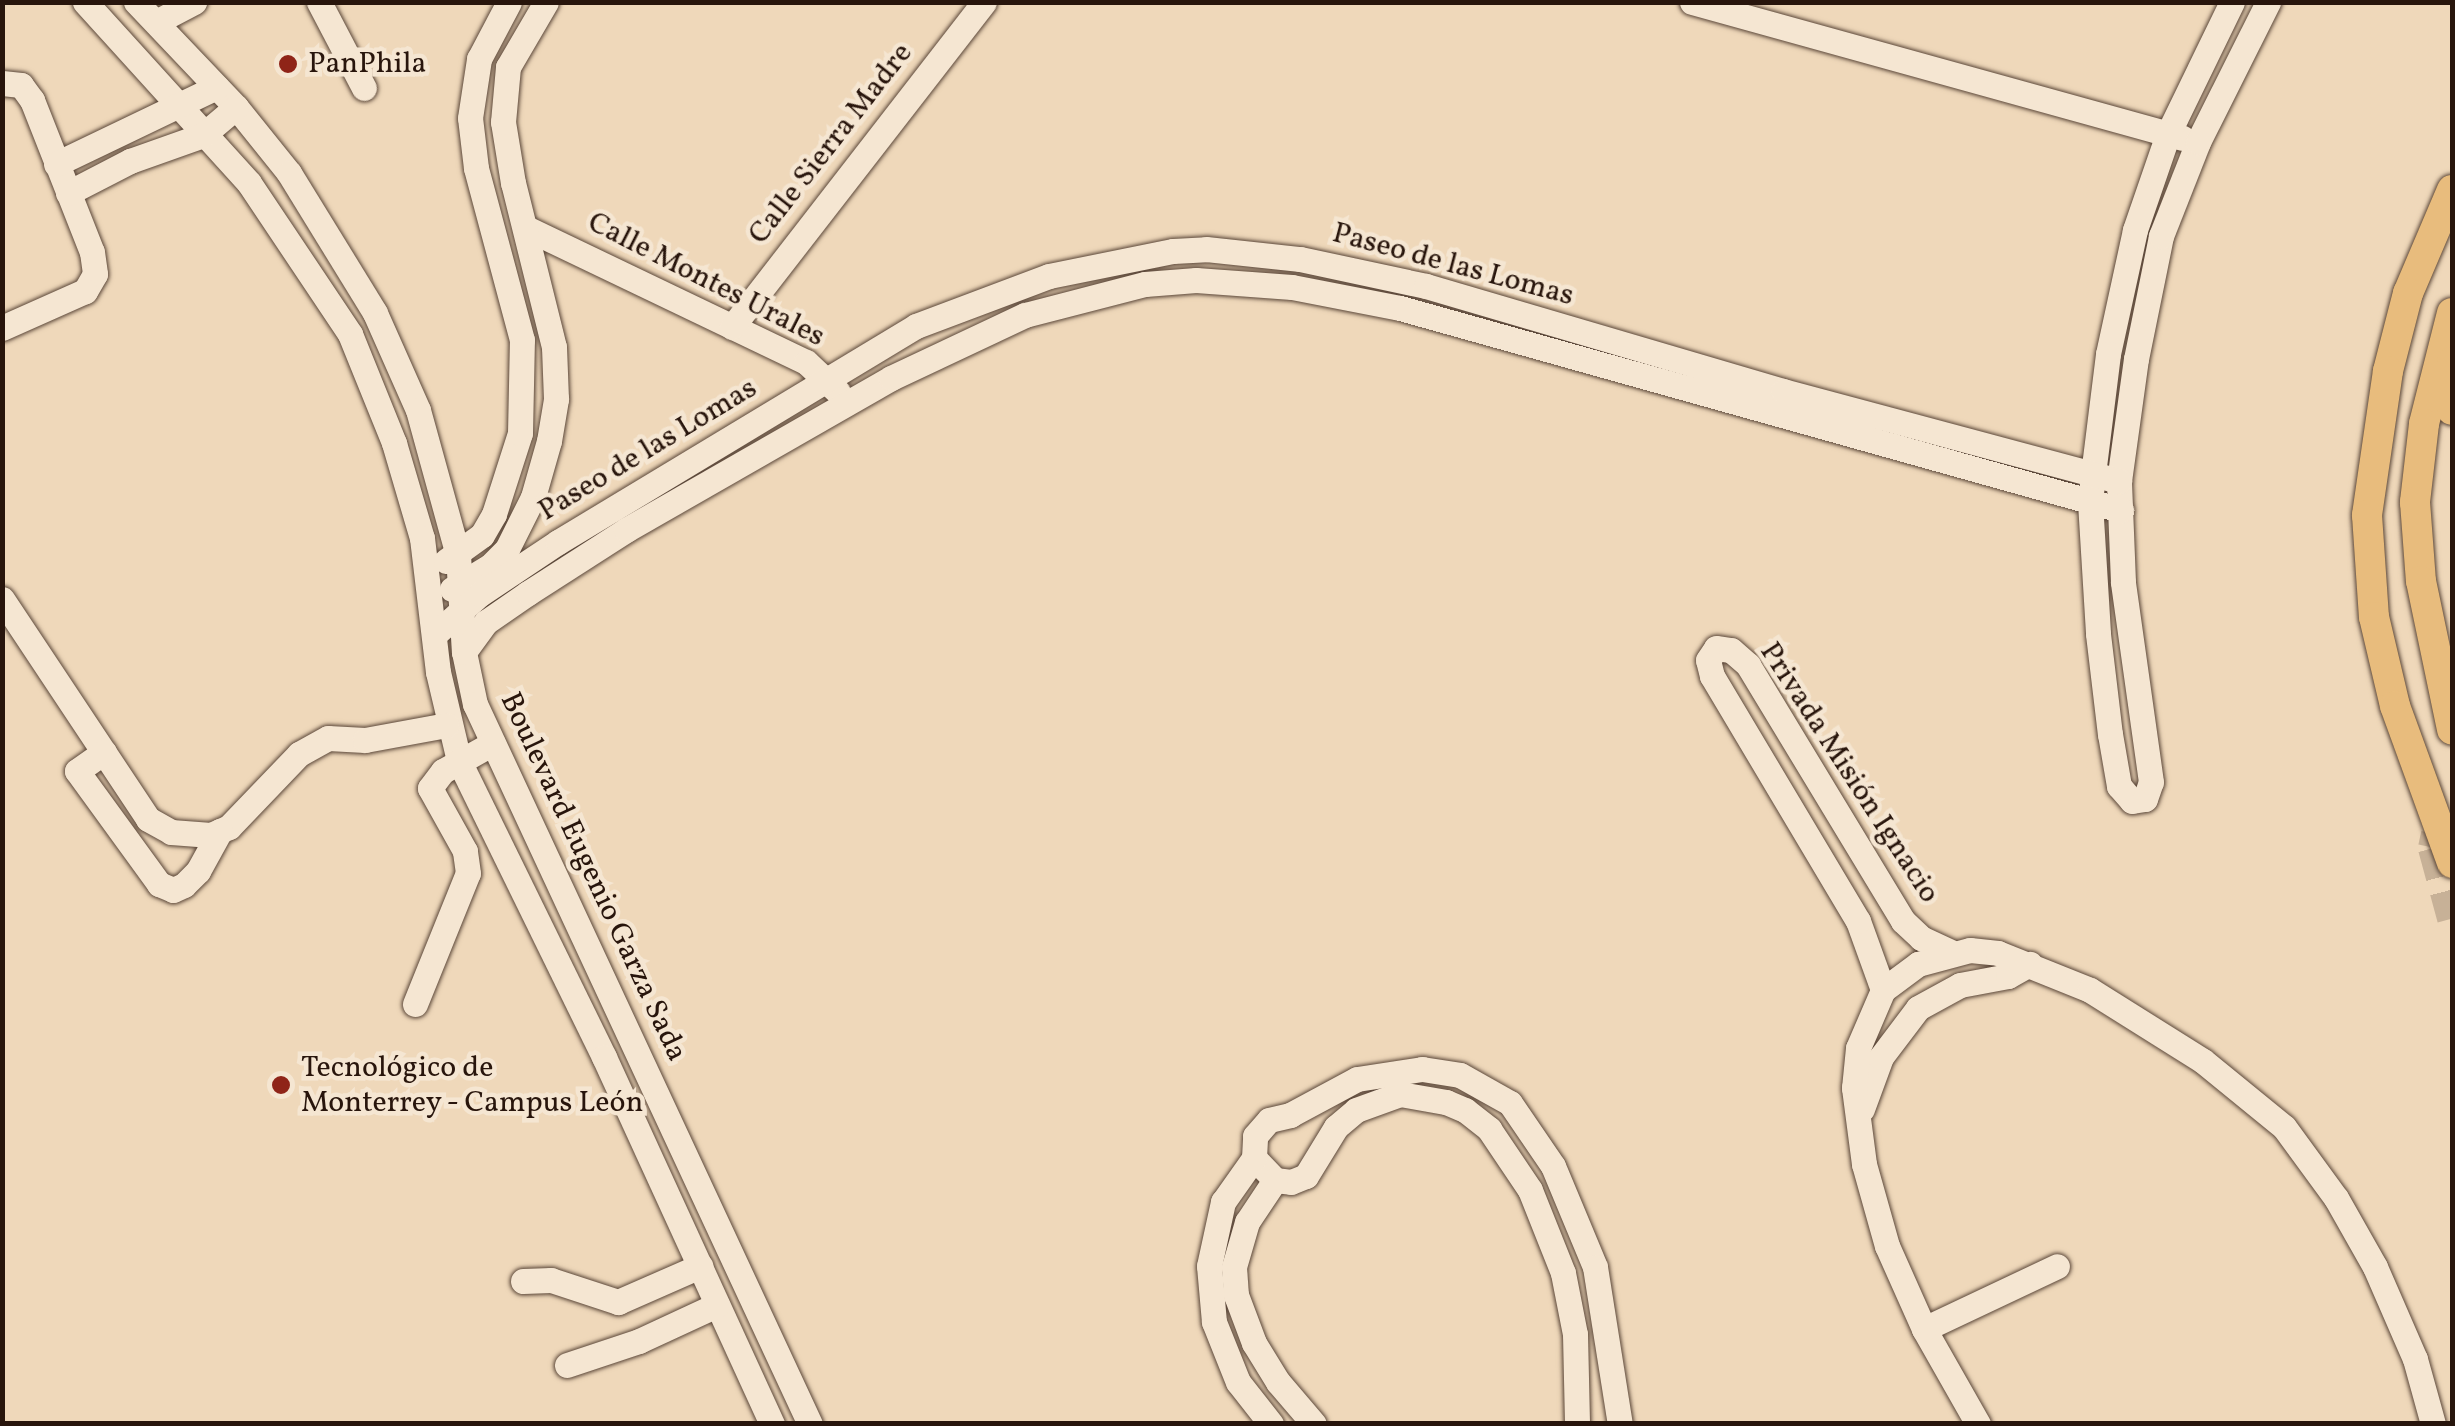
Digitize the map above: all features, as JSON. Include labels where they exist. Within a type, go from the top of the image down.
[{"type":"main road","points":[[2452,190],[2408,293],[2388,371],[2367,514],[2374,617],[2395,706],[2452,863]]},
{"type":"main road","points":[[2452,313],[2424,424],[2416,502],[2421,581],[2452,730]]},
{"type":"main road","points":[[2452,362],[2452,410]]},
{"type":"street","points":[[85,2],[249,183],[298,250],[350,334],[394,443],[427,571],[447,725],[460,761],[772,1424]]},
{"type":"street","name":"Boulevard Eugenio Garza Sada","points":[[136,2],[236,107],[318,216],[375,313],[418,410],[458,555],[463,581],[464,652],[475,704],[810,1424]]},
{"type":"street","points":[[158,21],[194,2]]},
{"type":"street","points":[[320,2],[364,88]]},
{"type":"street","points":[[427,571],[458,555],[482,535],[494,514],[520,433],[522,340],[479,182],[470,118],[480,59],[509,2]]},
{"type":"street","points":[[432,604],[490,566],[507,549],[533,497],[549,441],[556,399],[554,346],[508,162],[503,93],[518,44],[546,2]]},
{"type":"street","name":"Calle Sierra Madre","points":[[732,327],[984,2]]},
{"type":"street","points":[[1692,2],[2198,142]]},
{"type":"street","points":[[2232,2],[2168,134],[2119,294],[2093,474],[2090,502],[2098,634],[2114,762],[2122,793],[2136,801],[2148,795],[2151,776],[2123,582],[2119,481],[2153,269],[2198,142],[2268,2]]},
{"type":"street","points":[[2,82],[20,85],[27,92],[92,252],[92,282],[85,291],[2,328]]},
{"type":"street","points":[[56,164],[218,87]]},
{"type":"street","points":[[68,193],[130,162],[202,135],[236,107]]},
{"type":"street","name":"Calle Montes Urales","points":[[526,228],[806,362],[830,380],[847,404]]},
{"type":"street","name":"Paseo de las Lomas","points":[[434,636],[464,609],[558,542],[916,326],[1049,276],[1173,251],[1206,249],[1300,258],[1426,286],[1468,313],[2121,510]]},
{"type":"street","name":"Paseo de las Lomas","points":[[464,652],[486,622],[528,593],[626,530],[847,404],[1025,314],[1145,284],[1239,280],[1468,313],[2119,481]]},
{"type":"street","points":[[520,433],[549,441]]},
{"type":"street","points":[[2,599],[155,826],[190,836],[220,831]]},
{"type":"street","name":"Privada Misión Ignacio","points":[[1884,990],[1868,940],[1850,906],[1712,676],[1708,660],[1716,648],[1731,650],[1748,666],[1903,921],[1921,938],[1953,953]]},
{"type":"street","points":[[104,752],[77,771],[158,884],[173,890],[198,871],[220,831],[248,811],[307,748],[342,736],[360,744],[447,725]]},
{"type":"street","points":[[415,1004],[468,874],[464,851],[430,788],[443,771],[493,743]]},
{"type":"street","points":[[1978,1424],[1924,1329],[1874,1209],[1854,1088],[1858,1048],[1884,990],[1918,964],[1953,953],[1998,952],[2090,990],[2144,1021],[2236,1084],[2284,1128],[2321,1176],[2376,1267],[2415,1359],[2432,1424]]},
{"type":"street","points":[[1859,1124],[1881,1057],[1908,1017],[1926,1001],[1960,985],[2008,976],[2030,964]]},
{"type":"street","points":[[1271,1424],[1227,1360],[1209,1295],[1216,1222],[1235,1181],[1254,1158],[1261,1126],[1290,1115],[1356,1079],[1422,1069],[1460,1076],[1510,1103],[1553,1166],[1587,1240],[1605,1317],[1620,1424]]},
{"type":"street","points":[[1254,1158],[1275,1180],[1291,1182],[1306,1176],[1316,1164],[1320,1148],[1356,1110],[1400,1094],[1446,1102],[1465,1110],[1489,1129],[1530,1190],[1563,1273],[1575,1334],[1578,1424]]},
{"type":"street","points":[[1290,1115],[1312,1126],[1320,1148]]},
{"type":"street","points":[[1275,1180],[1247,1222],[1234,1267],[1236,1294],[1254,1343],[1278,1382],[1314,1424]]},
{"type":"street","points":[[523,1281],[551,1280],[603,1300],[622,1301],[700,1266]]},
{"type":"street","points":[[1924,1329],[2056,1266]]},
{"type":"street","points":[[622,1301],[639,1341]]},
{"type":"street","points":[[567,1365],[639,1341],[718,1304]]},
{"type":"tunnel","points":[[2450,824],[2436,834],[2433,848],[2452,918]]},
{"type":"place","name":"PanPhila","points":[[288,64]]},
{"type":"place","name":"Tecnológico de Monterrey - Campus León","points":[[281,1085]]}]
